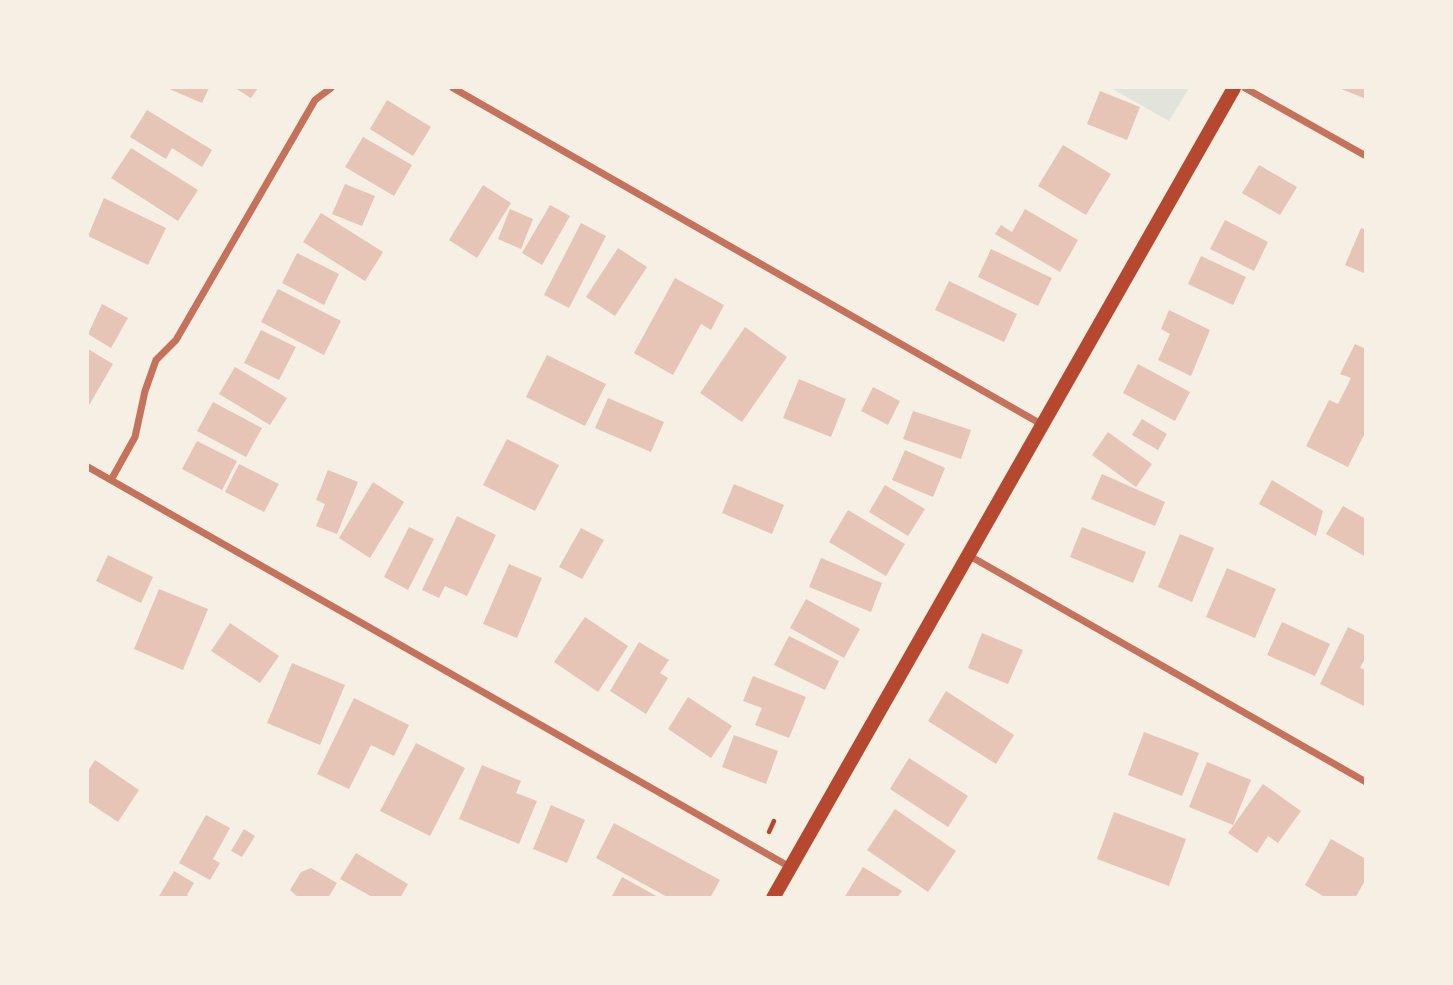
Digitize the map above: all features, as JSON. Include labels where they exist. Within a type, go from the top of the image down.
[{"type":"main road","points":[[773,898],[1234,88]]},
{"type":"street","points":[[111,480],[135,437],[145,391],[156,360],[176,340],[315,100],[331,88]]},
{"type":"street","points":[[453,88],[1041,424]]},
{"type":"street","points":[[1245,88],[1366,156]]},
{"type":"street","points":[[88,467],[790,867]]},
{"type":"street","points":[[967,555],[1366,782]]},
{"type":"path","points":[[769,832],[774,821]]},
{"type":"shaded area","points":[[1111,88],[1189,88],[1169,121]]},
{"type":"building","points":[[167,88],[209,88],[202,103]]},
{"type":"building","points":[[235,88],[258,88],[251,98]]},
{"type":"building","points":[[1339,88],[1366,88],[1366,99]]},
{"type":"building","points":[[1100,91],[1140,107],[1127,140],[1087,124]]},
{"type":"building","points":[[387,100],[431,127],[413,156],[370,129]]},
{"type":"building","points":[[147,110],[212,150],[202,167],[172,148],[166,159],[130,137]]},
{"type":"building","points":[[363,137],[412,165],[394,196],[345,167]]},
{"type":"building","points":[[1063,145],[1111,174],[1086,215],[1038,186]]},
{"type":"building","points":[[131,148],[198,190],[178,221],[111,178]]},
{"type":"building","points":[[1259,165],[1297,187],[1280,215],[1242,193]]},
{"type":"building","points":[[345,184],[375,196],[362,226],[332,214]]},
{"type":"building","points":[[483,185],[511,203],[477,258],[449,240]]},
{"type":"building","points":[[104,198],[166,228],[148,265],[88,236]]},
{"type":"building","points":[[550,205],[570,216],[542,265],[522,253]]},
{"type":"building","points":[[510,209],[533,219],[521,249],[498,239]]},
{"type":"building","points":[[1025,209],[1078,240],[1060,272],[995,234],[1001,225],[1012,232]]},
{"type":"building","points":[[321,213],[383,252],[365,281],[303,242]]},
{"type":"building","points":[[1225,220],[1268,242],[1254,271],[1210,249]]},
{"type":"building","points":[[581,223],[606,236],[569,308],[544,295]]},
{"type":"building","points":[[1361,228],[1366,230],[1366,274],[1345,265]]},
{"type":"building","points":[[618,248],[647,267],[615,316],[586,297]]},
{"type":"building","points":[[991,249],[1052,278],[1038,306],[978,277]]},
{"type":"building","points":[[297,253],[339,274],[324,305],[282,283]]},
{"type":"building","points":[[1201,256],[1246,277],[1233,305],[1188,284]]},
{"type":"building","points":[[675,278],[724,305],[711,330],[701,324],[673,375],[634,353]]},
{"type":"building","points":[[949,281],[1017,314],[1004,342],[935,310]]},
{"type":"building","points":[[278,289],[341,321],[324,355],[261,322]]},
{"type":"building","points":[[102,304],[128,318],[111,348],[88,334]]},
{"type":"building","points":[[1169,310],[1210,330],[1191,376],[1158,360],[1170,334],[1161,329]]},
{"type":"building","points":[[745,327],[787,357],[742,422],[700,393]]},
{"type":"building","points":[[261,330],[296,347],[279,380],[244,363]]},
{"type":"building","points":[[1355,344],[1366,349],[1366,431],[1348,467],[1306,446],[1329,400],[1338,404],[1351,378],[1340,374]]},
{"type":"building","points":[[88,349],[113,364],[88,407]]},
{"type":"building","points":[[547,355],[606,384],[585,426],[526,397]]},
{"type":"building","points":[[1138,364],[1190,392],[1175,421],[1123,393]]},
{"type":"building","points":[[235,367],[287,398],[270,425],[219,394]]},
{"type":"building","points":[[799,379],[846,399],[831,437],[783,418]]},
{"type":"building","points":[[873,387],[900,401],[888,425],[861,411]]},
{"type":"building","points":[[608,398],[664,422],[651,452],[595,428]]},
{"type":"building","points":[[213,402],[262,428],[246,457],[197,431]]},
{"type":"building","points":[[913,411],[971,430],[961,459],[903,439]]},
{"type":"building","points":[[1142,419],[1167,434],[1158,450],[1132,435]]},
{"type":"building","points":[[1108,432],[1152,464],[1136,487],[1092,455]]},
{"type":"building","points":[[507,439],[559,465],[535,511],[483,485]]},
{"type":"building","points":[[197,441],[237,461],[222,490],[182,469]]},
{"type":"building","points":[[905,450],[945,468],[933,497],[892,480]]},
{"type":"building","points":[[239,464],[279,484],[264,512],[225,492]]},
{"type":"building","points":[[328,470],[358,482],[337,534],[316,526],[325,504],[316,500]]},
{"type":"building","points":[[1102,474],[1165,502],[1155,526],[1091,499]]},
{"type":"building","points":[[1272,480],[1323,511],[1316,536],[1259,504]]},
{"type":"building","points":[[373,482],[404,502],[370,558],[339,538]]},
{"type":"building","points":[[734,484],[784,505],[772,534],[722,513]]},
{"type":"building","points":[[885,485],[925,509],[908,536],[869,512]]},
{"type":"building","points":[[1343,506],[1366,519],[1366,557],[1326,534]]},
{"type":"building","points":[[848,510],[905,544],[886,576],[829,542]]},
{"type":"building","points":[[457,516],[496,535],[467,596],[445,586],[439,598],[422,590]]},
{"type":"building","points":[[409,527],[434,539],[408,590],[384,577]]},
{"type":"building","points":[[1082,527],[1146,552],[1133,583],[1070,557]]},
{"type":"building","points":[[581,528],[604,540],[582,579],[559,567]]},
{"type":"building","points":[[1180,534],[1214,548],[1192,602],[1158,587]]},
{"type":"building","points":[[108,555],[153,577],[141,603],[96,581]]},
{"type":"building","points":[[821,558],[882,583],[871,612],[809,587]]},
{"type":"building","points":[[509,564],[542,578],[517,638],[483,624]]},
{"type":"building","points":[[1227,568],[1276,589],[1255,638],[1206,617]]},
{"type":"building","points":[[159,589],[208,609],[183,670],[134,649]]},
{"type":"building","points":[[806,599],[860,629],[844,658],[790,628]]},
{"type":"building","points":[[585,617],[628,646],[598,692],[554,662]]},
{"type":"building","points":[[1282,622],[1330,644],[1315,676],[1267,655]]},
{"type":"building","points":[[230,623],[279,656],[260,683],[211,651]]},
{"type":"building","points":[[1348,627],[1366,636],[1366,657],[1360,668],[1366,670],[1366,707],[1320,684]]},
{"type":"building","points":[[982,633],[1023,650],[1008,684],[968,668]]},
{"type":"building","points":[[789,636],[839,661],[825,690],[774,665]]},
{"type":"building","points":[[639,642],[669,660],[660,673],[668,678],[646,714],[610,691]]},
{"type":"building","points":[[292,663],[345,685],[320,745],[267,723]]},
{"type":"building","points":[[753,676],[806,697],[789,738],[755,725],[762,708],[743,701]]},
{"type":"building","points":[[946,691],[1014,735],[996,764],[928,721]]},
{"type":"building","points":[[688,697],[732,726],[711,758],[668,729]]},
{"type":"building","points":[[354,698],[409,725],[394,756],[371,745],[349,789],[317,774]]},
{"type":"building","points":[[1144,732],[1199,753],[1182,796],[1128,775]]},
{"type":"building","points":[[734,735],[778,751],[766,784],[722,767]]},
{"type":"building","points":[[416,743],[465,768],[430,836],[380,811]]},
{"type":"building","points":[[909,758],[968,796],[948,827],[890,789]]},
{"type":"building","points":[[95,760],[139,790],[118,822],[88,802],[88,771]]},
{"type":"building","points":[[1207,762],[1251,780],[1233,825],[1189,807]]},
{"type":"building","points":[[482,765],[521,781],[516,793],[537,801],[519,844],[459,819]]},
{"type":"building","points":[[1263,784],[1301,811],[1278,843],[1268,836],[1257,853],[1228,833]]},
{"type":"building","points":[[551,805],[585,820],[567,863],[533,849]]},
{"type":"building","points":[[895,809],[956,851],[928,892],[867,850]]},
{"type":"building","points":[[1114,812],[1186,839],[1169,886],[1097,859]]},
{"type":"building","points":[[206,815],[230,828],[213,859],[220,863],[210,880],[179,863]]},
{"type":"building","points":[[614,823],[720,880],[710,898],[669,898],[596,858]]},
{"type":"building","points":[[244,829],[255,836],[242,857],[231,851]]},
{"type":"building","points":[[1331,839],[1366,859],[1366,879],[1355,898],[1326,898],[1305,885]]},
{"type":"building","points":[[356,853],[408,884],[400,898],[374,898],[340,879]]},
{"type":"building","points":[[863,867],[902,891],[897,898],[844,898]]},
{"type":"building","points":[[311,868],[337,883],[328,898],[299,898],[290,890],[301,872]]},
{"type":"building","points":[[174,871],[194,883],[187,895],[191,898],[158,898]]},
{"type":"building","points":[[622,877],[660,898],[611,898]]}]
